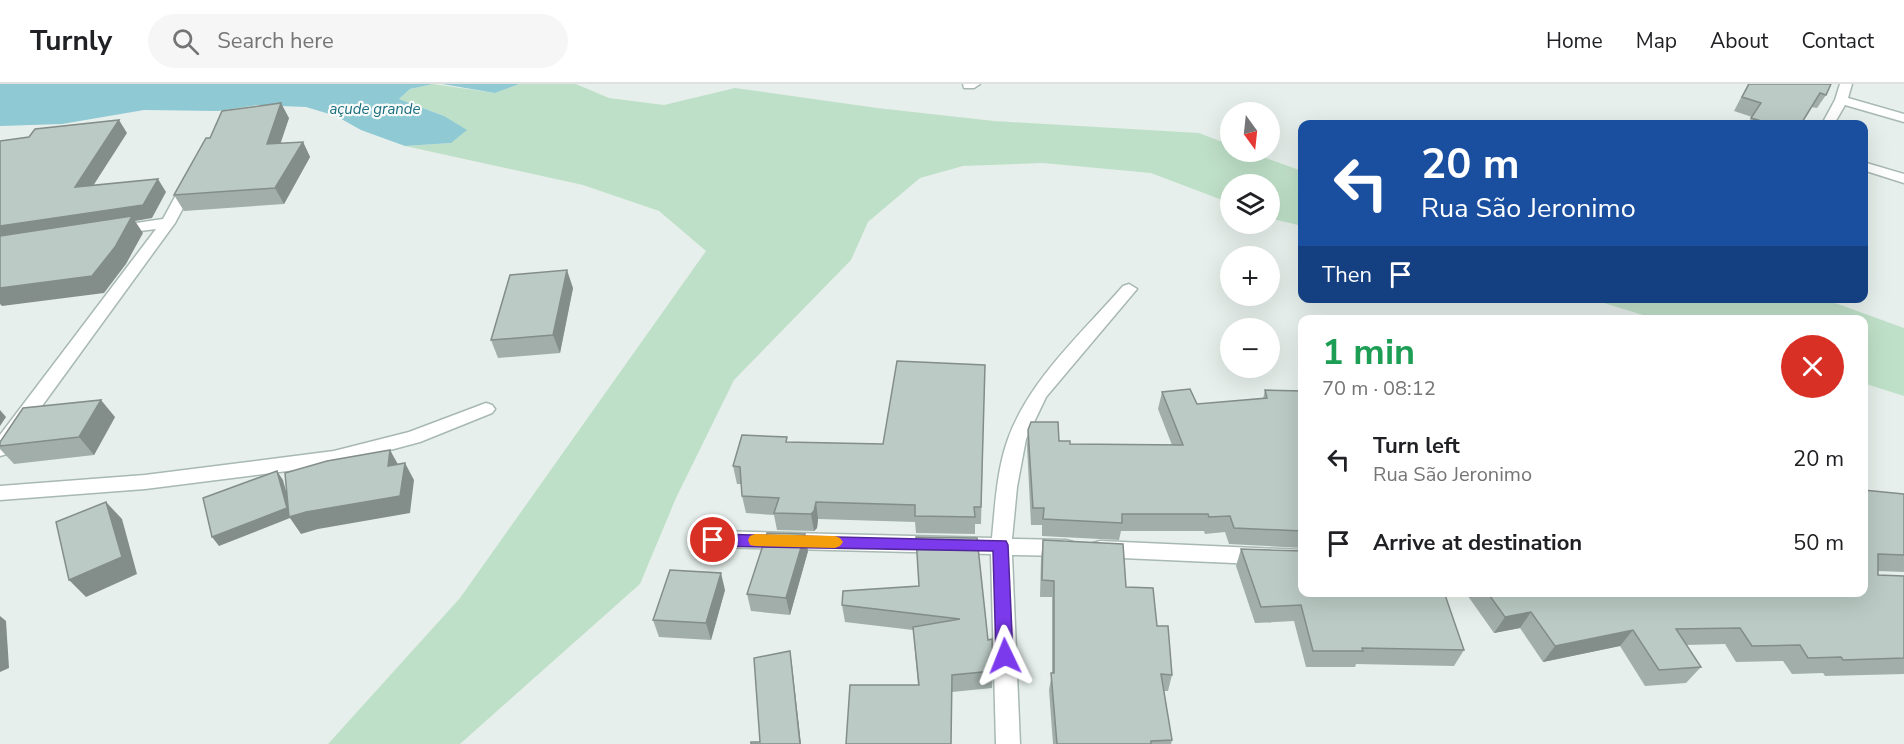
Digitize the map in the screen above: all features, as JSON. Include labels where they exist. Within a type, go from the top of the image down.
[{"type":"street","points":[[968,85],[974,84]]},
{"type":"street","points":[[1830,120],[1841,100],[1846,84]]},
{"type":"street","points":[[1841,100],[1904,118]]},
{"type":"street","points":[[0,449],[168,222],[197,168]]},
{"type":"street","points":[[1868,168],[1904,179]]},
{"type":"street","points":[[101,232],[168,222]]},
{"type":"street","points":[[1008,744],[1001,545],[1007,486],[1017,439],[1039,394],[1129,289]]},
{"type":"street","points":[[0,493],[145,482],[334,458],[413,437],[486,409]]},
{"type":"street","points":[[713,540],[1001,545],[1298,558]]},
{"type":"green space","points":[[433,84],[495,93],[519,84],[576,84],[609,98],[664,105],[735,88],[877,108],[994,121],[1199,133],[1220,141],[1220,162],[1277,162],[1298,170],[1298,225],[1280,221],[1280,174],[1220,174],[1220,199],[1151,173],[1043,163],[963,166],[920,178],[868,222],[851,260],[734,380],[676,498],[640,584],[460,744],[328,744],[460,598],[706,251],[659,211],[583,185],[405,146],[451,143],[444,116],[399,99],[410,89]]},
{"type":"green space","points":[[1604,303],[1835,303],[1904,328],[1904,396],[1868,385],[1868,315],[1643,315]]},
{"type":"water","name":"açude grande","points":[[0,84],[433,84],[410,89],[399,99],[444,116],[467,130],[451,143],[405,146],[361,130],[336,116],[306,107],[257,105],[218,111],[144,110],[62,124],[0,126]]},
{"type":"water","name":"açude grande","points":[[442,84],[519,84],[495,93]]},
{"type":"building","points":[[1749,84],[1831,84],[1826,95],[1820,93],[1803,120],[1751,118],[1761,103],[1742,97]]},
{"type":"building","points":[[281,103],[267,144],[303,142],[275,188],[174,195],[206,138],[210,138],[222,111]]},
{"type":"building","points":[[119,120],[75,187],[158,179],[143,205],[0,226],[0,141],[29,137],[35,129]]},
{"type":"building","points":[[132,216],[115,247],[92,276],[0,288],[0,236]]},
{"type":"building","points":[[567,270],[553,335],[491,340],[510,275]]},
{"type":"building","points":[[897,361],[985,365],[981,507],[974,507],[975,517],[915,516],[915,505],[816,502],[811,514],[774,513],[779,498],[742,496],[740,467],[733,466],[742,435],[787,437],[786,442],[883,444]]},
{"type":"building","points":[[1190,389],[1197,404],[1267,398],[1265,390],[1298,391],[1298,531],[1234,528],[1230,516],[1209,517],[1208,514],[1122,514],[1122,523],[1043,519],[1044,508],[1033,508],[1028,430],[1031,422],[1058,422],[1059,441],[1070,441],[1070,444],[1183,445],[1162,392]]},
{"type":"building","points":[[101,400],[79,437],[0,446],[0,442],[23,408]]},
{"type":"building","points":[[390,450],[388,466],[405,463],[400,496],[289,517],[285,473],[327,461]]},
{"type":"building","points":[[277,471],[287,508],[212,537],[203,498]]},
{"type":"building","points":[[1868,490],[1904,494],[1904,555],[1878,554],[1878,575],[1904,576],[1904,658],[1843,660],[1841,657],[1808,658],[1800,645],[1752,646],[1740,628],[1676,629],[1701,667],[1659,670],[1633,630],[1555,646],[1531,612],[1505,617],[1491,597],[1868,597]]},
{"type":"building","points":[[106,502],[122,557],[69,580],[56,522]]},
{"type":"building","points":[[767,533],[805,534],[786,598],[747,594]]},
{"type":"building","points":[[916,537],[977,538],[988,640],[992,639],[993,671],[952,675],[951,744],[846,744],[850,685],[919,685],[913,627],[960,619],[842,605],[843,591],[919,586]]},
{"type":"building","points":[[1043,540],[1123,544],[1126,587],[1153,588],[1157,626],[1168,626],[1172,675],[1161,674],[1172,740],[1151,741],[1151,744],[1057,744],[1051,673],[1054,673],[1054,581],[1042,580]]},
{"type":"building","points":[[1241,549],[1298,551],[1298,597],[1446,597],[1464,650],[1362,648],[1363,651],[1313,651],[1301,605],[1261,607]]},
{"type":"building","points":[[670,570],[721,573],[706,623],[653,620]]},
{"type":"building","points":[[790,651],[800,744],[751,744],[751,742],[760,742],[754,658]]},
{"type":"slow traffic","points":[[755,540],[835,542]]},
{"type":"route","points":[[713,540],[1001,545],[1005,656]]}]
